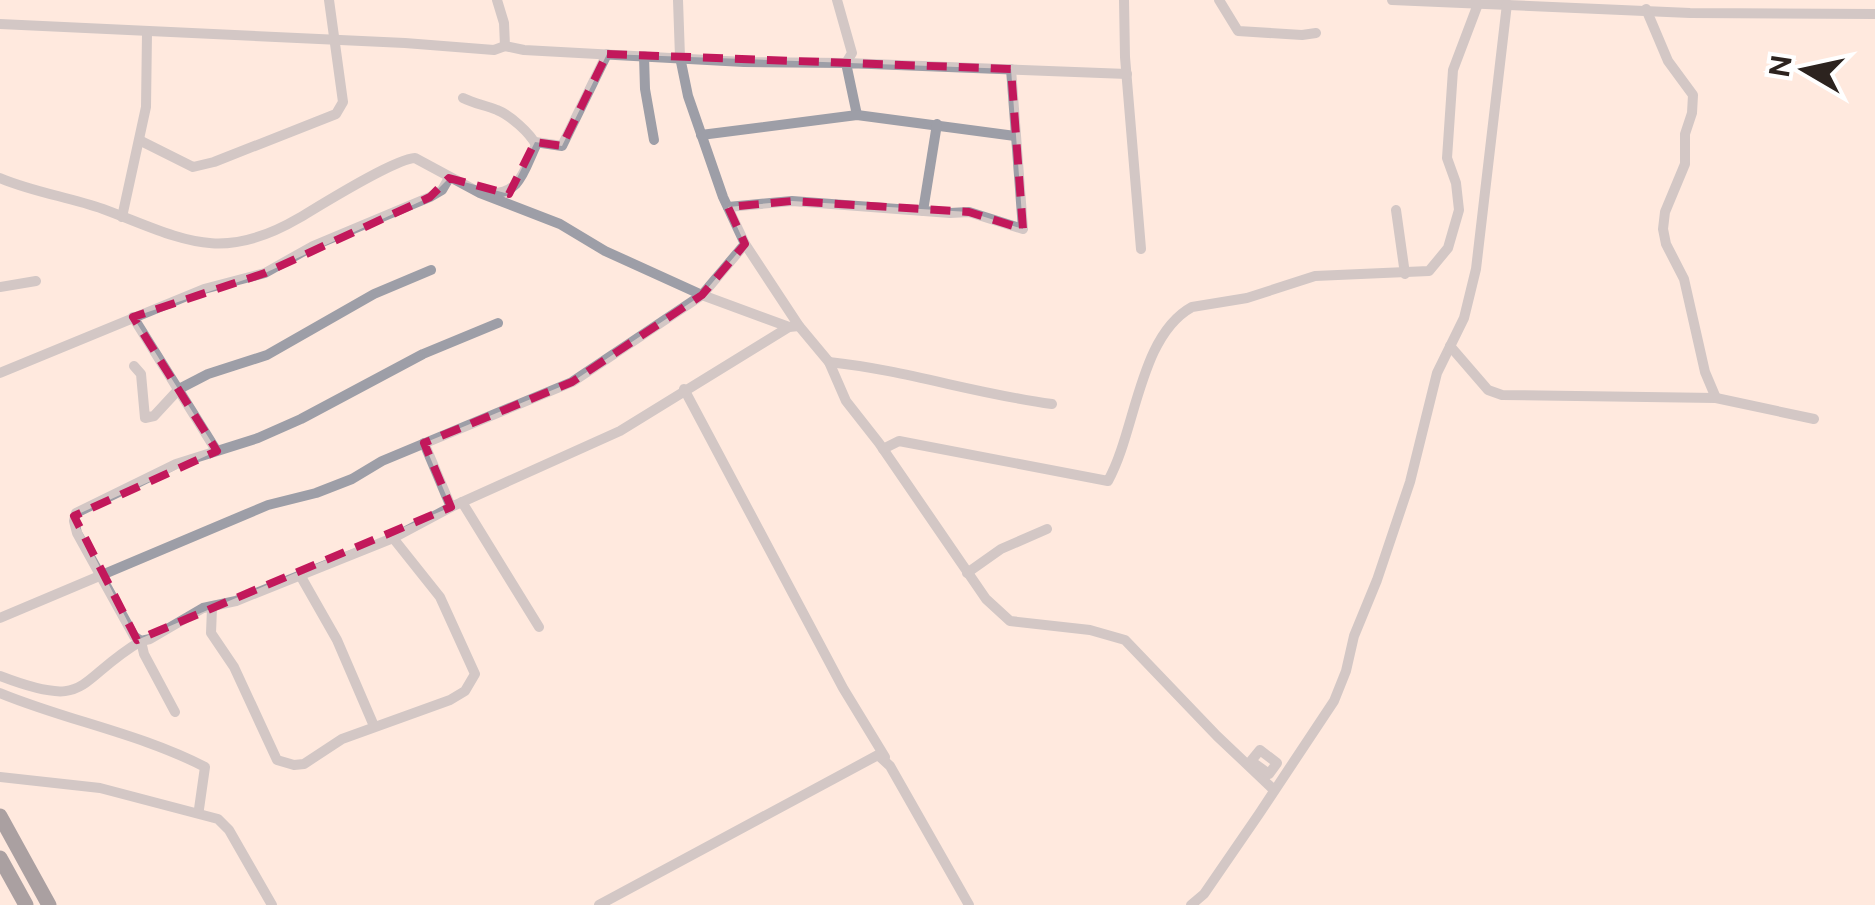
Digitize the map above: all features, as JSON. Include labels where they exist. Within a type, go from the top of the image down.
[{"type":"highway","points":[[0,816],[49,905]]},
{"type":"highway","points":[[0,858],[26,905]]},
{"type":"street","points":[[141,141],[194,167],[336,114],[343,102],[329,0]]},
{"type":"street","points":[[497,0],[505,46]]},
{"type":"street","points":[[678,0],[680,58],[688,96],[745,244],[794,327],[830,362],[846,402],[966,574],[1010,621],[1090,630],[1124,640],[1273,789]]},
{"type":"street","points":[[837,0],[852,53],[846,63]]},
{"type":"street","points":[[1124,0],[1141,249]]},
{"type":"street","points":[[1220,0],[1238,31],[1302,35],[1316,32]]},
{"type":"street","points":[[1392,0],[1875,14]]},
{"type":"street","points":[[883,450],[899,441],[1108,481],[1161,335],[1182,312],[1264,294],[1315,276],[1429,271],[1448,248],[1460,210],[1447,158],[1453,70],[1478,4]]},
{"type":"street","points":[[1190,905],[1204,894],[1318,726],[1340,686],[1410,482],[1437,374],[1464,318],[1476,269],[1508,4]]},
{"type":"street","points":[[1646,9],[1668,61],[1693,95],[1685,134],[1685,164],[1665,212],[1663,229],[1666,244],[1684,279],[1705,372],[1716,398]]},
{"type":"street","points":[[0,24],[494,50],[505,46],[680,58],[1127,74]]},
{"type":"street","points":[[122,217],[141,141],[148,74],[147,33]]},
{"type":"street","points":[[463,98],[480,107],[499,110],[535,142],[562,146],[607,54]]},
{"type":"street","points":[[644,56],[654,140]]},
{"type":"street","points":[[846,63],[858,115]]},
{"type":"street","points":[[728,207],[792,201],[969,212],[1023,229],[1011,70]]},
{"type":"street","points":[[701,136],[858,115],[1015,136]]},
{"type":"street","points":[[923,211],[937,124]]},
{"type":"street","points":[[477,192],[504,194],[513,189],[535,142]]},
{"type":"street","points":[[0,178],[122,217],[181,241],[241,242],[292,222],[408,158],[422,161],[477,192],[560,224],[605,251],[702,295],[794,327]]},
{"type":"street","points":[[0,373],[204,288],[265,273],[313,246],[430,197],[442,190],[449,178]]},
{"type":"street","points":[[1396,210],[1405,274]]},
{"type":"street","points":[[0,618],[268,505],[334,486],[572,382],[702,295],[745,244]]},
{"type":"street","points":[[134,366],[142,374],[145,418],[154,416],[178,390],[208,374],[267,355],[374,294],[431,270]]},
{"type":"street","points":[[0,287],[36,281]]},
{"type":"street","points":[[133,317],[216,450]]},
{"type":"street","points":[[175,712],[141,641],[134,636],[77,533],[76,513],[176,464],[287,425],[423,354],[498,323]]},
{"type":"street","points":[[0,676],[57,692],[77,691],[141,641],[193,612],[393,538],[620,431],[794,327]]},
{"type":"street","points":[[1450,346],[1488,390],[1502,395],[1716,398],[1814,419]]},
{"type":"street","points":[[830,362],[914,374],[945,385],[1052,404]]},
{"type":"street","points":[[684,390],[843,688],[970,905]]},
{"type":"street","points":[[424,444],[456,505],[539,627]]},
{"type":"street","points":[[966,574],[1001,549],[1047,529]]},
{"type":"street","points":[[212,608],[211,633],[234,667],[277,760],[304,764],[342,739],[450,700],[464,691],[476,674],[440,596],[393,538]]},
{"type":"street","points":[[300,575],[337,640],[374,726]]},
{"type":"street","points":[[0,693],[34,707],[139,737],[205,767],[199,809]]},
{"type":"street","points":[[599,905],[870,758],[878,755],[885,759]]},
{"type":"street","points":[[0,777],[100,788],[218,819],[230,830],[272,905]]},
{"type":"highlighted area","points":[[607,54],[1011,69],[1023,229],[969,212],[792,201],[728,207],[745,244],[702,295],[572,382],[424,443],[451,507],[137,640],[74,516],[217,451],[133,317],[265,273],[430,197],[449,178],[509,194],[535,142],[562,146]]}]
